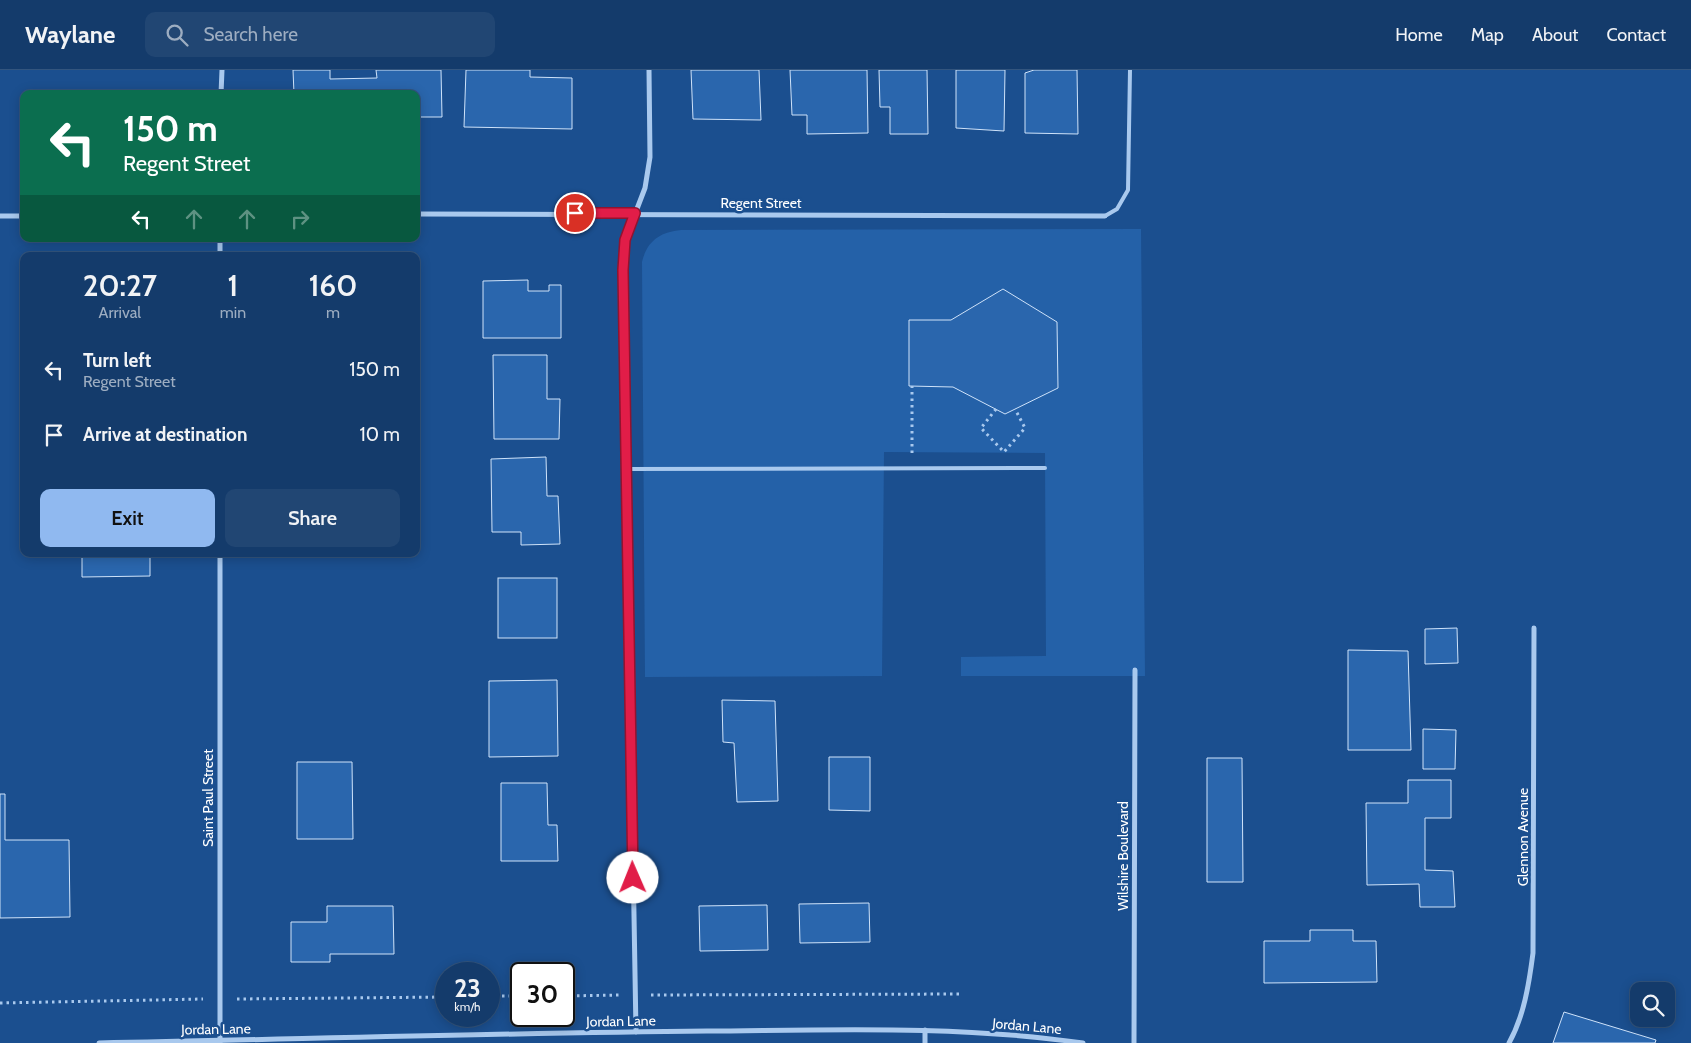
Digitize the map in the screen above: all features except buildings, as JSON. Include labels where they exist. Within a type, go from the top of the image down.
[{"type":"street","points":[[221,90],[222,70]]},
{"type":"street","points":[[636,1032],[623,270],[625,240],[645,188],[650,158],[649,70]]},
{"type":"street","name":"Regent Street","points":[[420,214],[635,213],[1105,216]]},
{"type":"street","points":[[0,216],[20,216]]},
{"type":"street","name":"Saint Paul Street","points":[[220,557],[220,1042]]},
{"type":"street","name":"Glennon Avenue","points":[[1509,1043],[1515,1032],[1528,990],[1533,953],[1534,628]]},
{"type":"street","name":"Wilshire Boulevard","points":[[1134,1043],[1135,670]]},
{"type":"street","points":[[925,1030],[925,1043]]},
{"type":"street","name":"Jordan Lane","points":[[99,1043],[636,1032],[925,1030],[1083,1043]]},
{"type":"lane","points":[[1105,216],[1117,209],[1128,190],[1130,70]]},
{"type":"lane","points":[[626,469],[1045,468]]},
{"type":"path","points":[[912,386],[912,468]]},
{"type":"path","points":[[996,409],[981,428],[1004,452],[1025,428],[1015,409]]},
{"type":"path","points":[[575,996],[963,994]]},
{"type":"shaded area","points":[[1141,229],[1145,676],[961,676],[961,657],[1046,656],[1045,453],[884,452],[882,676],[645,677],[642,262],[651,243],[661,235],[681,230]],"holes":[[[1003,289],[1057,322],[953,387],[909,386],[909,320],[951,320]]]},
{"type":"route","points":[[575,213],[635,213],[625,240],[623,270],[633,878]]}]
